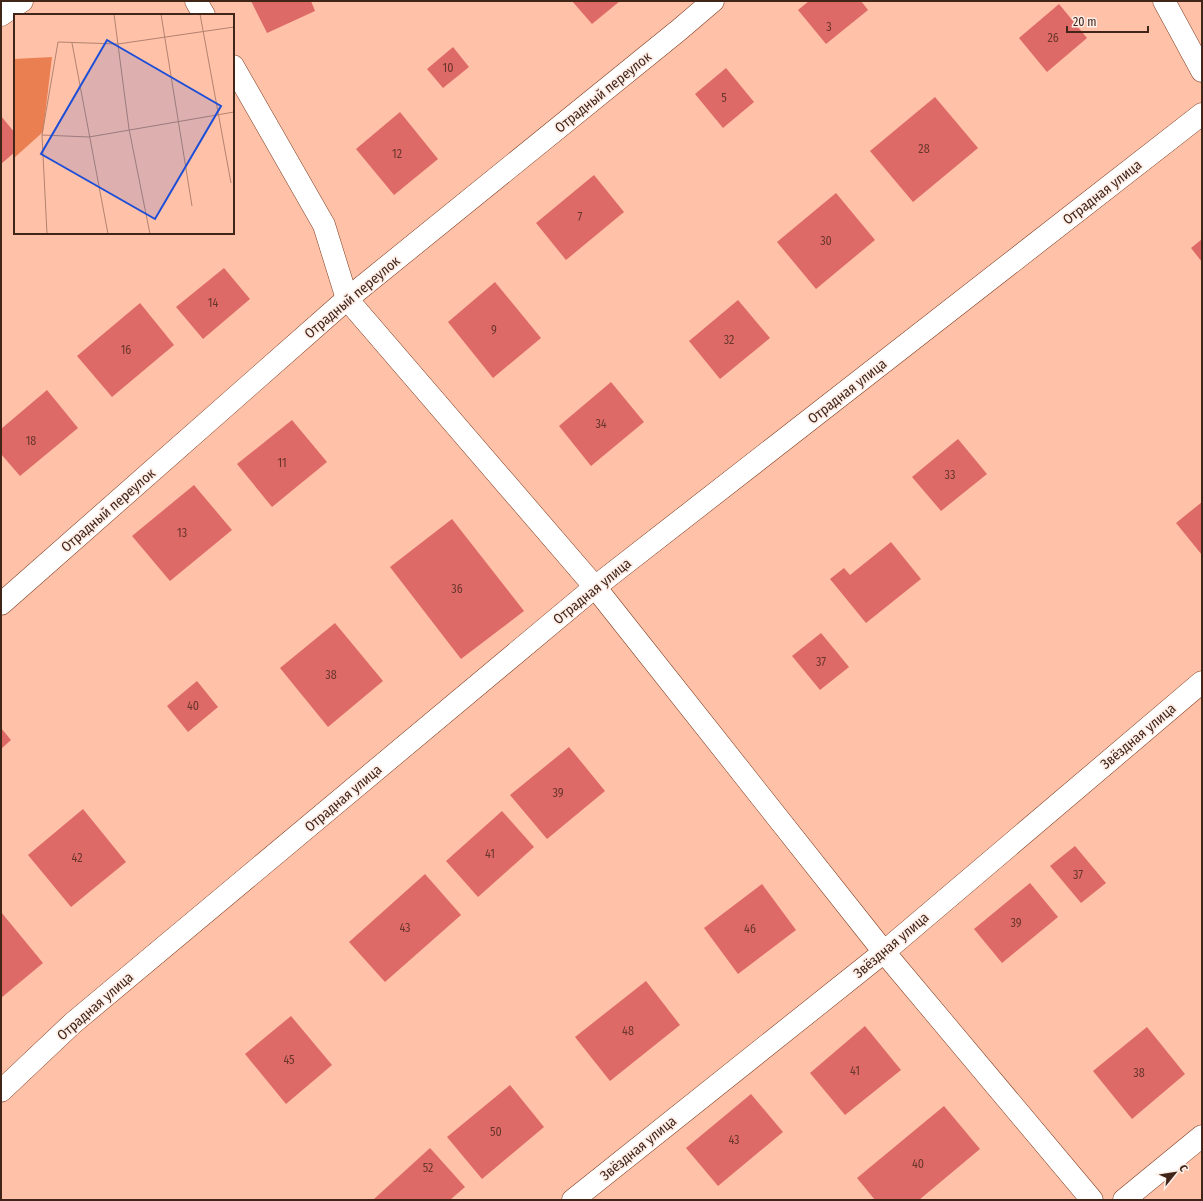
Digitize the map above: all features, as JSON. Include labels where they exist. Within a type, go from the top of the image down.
[{"type":"street","points":[[1,15],[22,1]]},
{"type":"street","points":[[196,1],[203,14]]},
{"type":"street","name":"Отрадный переулок","points":[[1,604],[347,299],[713,1]]},
{"type":"street","points":[[1164,1],[1202,71]]},
{"type":"street","points":[[234,68],[324,225],[347,299],[595,587],[884,952],[1092,1200]]},
{"type":"street","name":"Отрадная улица","points":[[1,1091],[73,1023],[595,587],[1202,114]]},
{"type":"street","name":"Звёздная улица","points":[[573,1200],[884,952],[1202,682]]},
{"type":"street","points":[[1124,1200],[1202,1136]]},
{"type":"building","points":[[251,1],[311,1],[315,11],[267,33]]},
{"type":"building","points":[[572,1],[620,1],[592,24]]},
{"type":"building","points":[[809,1],[861,1],[868,10],[826,44],[798,10]]},
{"type":"building","points":[[1059,4],[1087,38],[1047,72],[1019,38]]},
{"type":"building","points":[[453,47],[469,67],[443,88],[427,69]]},
{"type":"building","points":[[726,68],[754,102],[723,128],[695,94]]},
{"type":"building","points":[[935,97],[978,148],[913,202],[870,151]]},
{"type":"building","points":[[400,112],[438,159],[394,195],[356,149]]},
{"type":"building","points":[[1,116],[14,132],[14,153],[1,164]]},
{"type":"building","points":[[594,175],[624,212],[566,260],[536,223]]},
{"type":"building","points":[[836,193],[875,240],[816,289],[777,242]]},
{"type":"building","points":[[1202,239],[1202,262],[1191,248]]},
{"type":"building","points":[[224,268],[250,299],[203,339],[176,307]]},
{"type":"building","points":[[495,282],[541,338],[493,378],[448,322]]},
{"type":"building","points":[[738,300],[770,338],[720,379],[689,341]]},
{"type":"building","points":[[140,303],[174,345],[112,397],[77,356]]},
{"type":"building","points":[[611,382],[644,422],[591,466],[559,426]]},
{"type":"building","points":[[47,390],[78,428],[20,476],[1,454],[1,429]]},
{"type":"building","points":[[292,420],[327,462],[272,507],[237,464]]},
{"type":"building","points":[[958,439],[987,474],[941,511],[912,477]]},
{"type":"building","points":[[194,485],[232,530],[170,581],[132,536]]},
{"type":"building","points":[[1202,502],[1202,555],[1176,523]]},
{"type":"building","points":[[452,519],[524,611],[461,659],[390,567]]},
{"type":"building","points":[[891,542],[921,579],[866,623],[830,579],[844,568],[850,575]]},
{"type":"building","points":[[335,623],[383,681],[328,727],[280,668]]},
{"type":"building","points":[[821,633],[849,667],[820,690],[792,656]]},
{"type":"building","points":[[197,681],[218,707],[188,732],[167,706]]},
{"type":"building","points":[[1,728],[11,740],[1,749]]},
{"type":"building","points":[[569,747],[605,791],[547,839],[510,795]]},
{"type":"building","points":[[83,809],[126,862],[71,907],[28,855]]},
{"type":"building","points":[[502,811],[534,847],[478,897],[446,861]]},
{"type":"building","points":[[1075,846],[1106,883],[1081,903],[1050,866]]},
{"type":"building","points":[[425,874],[461,915],[385,982],[349,942]]},
{"type":"building","points":[[1030,883],[1058,917],[1002,963],[974,929]]},
{"type":"building","points":[[762,884],[796,930],[738,974],[704,928]]},
{"type":"building","points":[[1,912],[43,963],[1,998]]},
{"type":"building","points":[[646,981],[680,1025],[610,1081],[575,1037]]},
{"type":"building","points":[[291,1016],[332,1065],[286,1104],[245,1054]]},
{"type":"building","points":[[865,1026],[901,1070],[845,1115],[810,1073]]},
{"type":"building","points":[[1147,1027],[1185,1074],[1132,1119],[1093,1071]]},
{"type":"building","points":[[510,1085],[544,1127],[482,1179],[447,1137]]},
{"type":"building","points":[[751,1094],[783,1132],[718,1186],[686,1148]]},
{"type":"building","points":[[944,1106],[980,1149],[919,1200],[875,1200],[857,1178]]},
{"type":"building","points":[[430,1148],[465,1187],[450,1200],[374,1199]]}]
